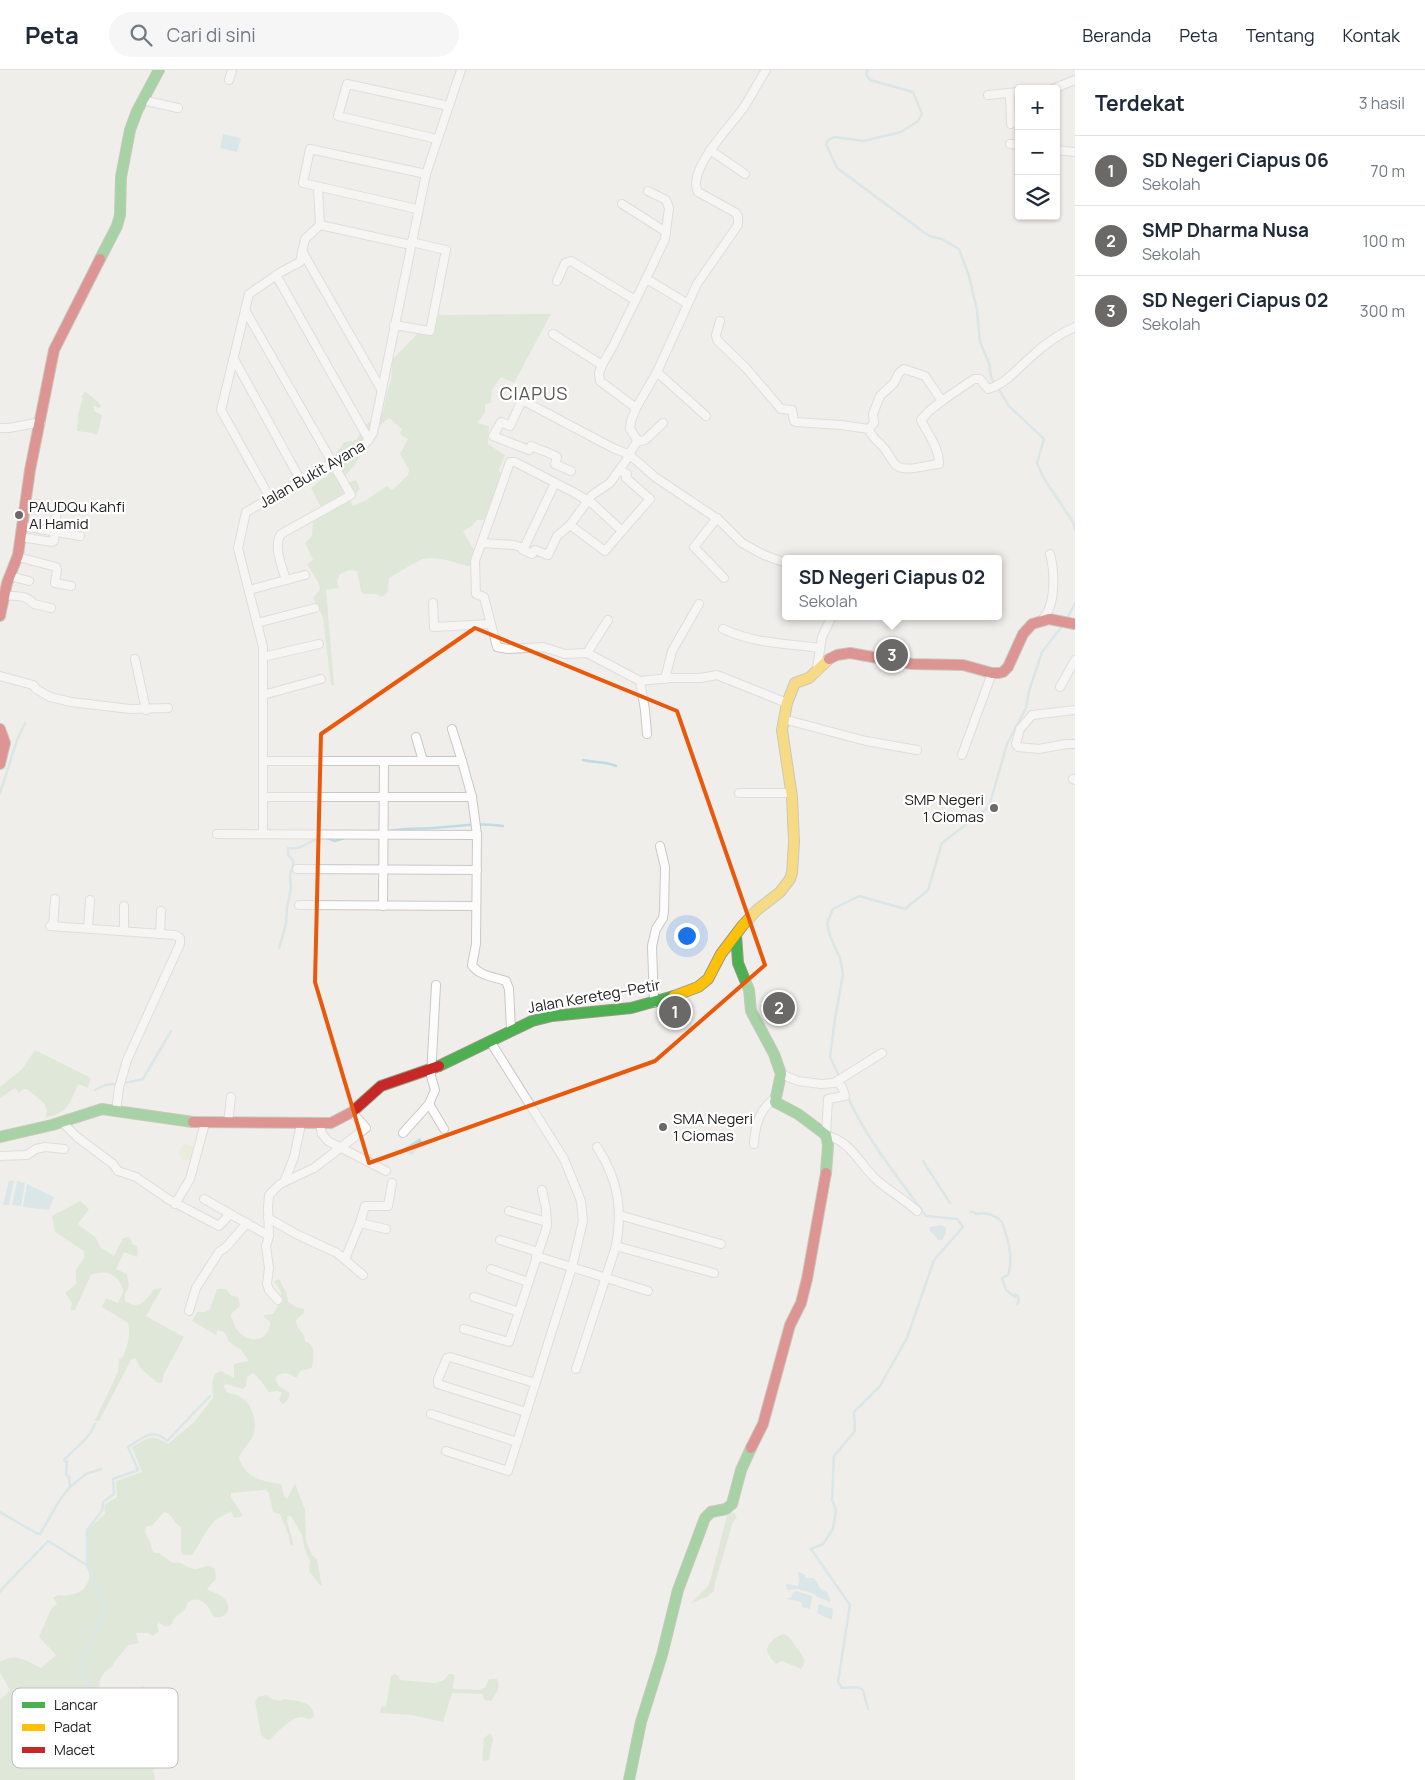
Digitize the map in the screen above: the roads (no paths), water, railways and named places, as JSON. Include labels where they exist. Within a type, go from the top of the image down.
[{"type":"street","points":[[0,616],[4,595],[18,557],[30,470],[54,350],[117,226],[120,215],[121,177],[134,118],[159,70]]},
{"type":"street","points":[[229,80],[232,70]]},
{"type":"street","name":"Jalan Bukit Ayana","points":[[262,834],[263,647],[238,548],[246,512],[333,463],[369,440],[426,174],[461,70]]},
{"type":"street","points":[[637,442],[630,429],[636,408],[657,372],[697,284],[738,225],[736,213],[698,192],[696,189],[696,179],[704,157],[743,108],[766,70]]},
{"type":"street","points":[[1060,86],[1075,80]]},
{"type":"street","points":[[437,139],[338,116],[347,84],[449,106]]},
{"type":"street","points":[[988,95],[1015,93],[1011,124]]},
{"type":"street","points":[[142,100],[178,108]]},
{"type":"street","points":[[1010,144],[1015,145]]},
{"type":"street","points":[[418,209],[303,183],[310,150],[426,174]]},
{"type":"street","points":[[710,150],[745,174]]},
{"type":"street","points":[[1060,150],[1075,152]]},
{"type":"street","points":[[270,498],[222,410],[249,294],[300,262],[305,239],[320,225],[318,187]]},
{"type":"street","points":[[636,408],[600,381],[599,373],[662,246],[666,232],[668,202],[648,191]]},
{"type":"street","points":[[622,204],[666,232]]},
{"type":"street","points":[[320,225],[446,250],[430,332],[394,326]]},
{"type":"street","points":[[302,251],[381,389]]},
{"type":"street","points":[[557,281],[565,264],[571,261],[635,300]]},
{"type":"street","points":[[276,276],[369,440]]},
{"type":"street","points":[[645,281],[650,281],[688,304]]},
{"type":"street","points":[[246,310],[351,495],[281,534],[278,538],[278,547],[286,580]]},
{"type":"street","points":[[720,321],[716,335],[717,340],[746,368],[781,409],[792,410],[794,421],[841,424],[869,429]]},
{"type":"street","points":[[869,429],[870,433],[884,448],[894,464],[913,468],[939,464],[933,440],[921,420],[929,411],[976,378],[981,380],[986,388],[996,386],[1046,344],[1075,327]]},
{"type":"street","points":[[553,334],[602,365]]},
{"type":"street","points":[[234,359],[302,480]]},
{"type":"street","points":[[869,429],[874,423],[873,414],[880,396],[894,383],[900,371],[904,369],[924,376],[942,401]]},
{"type":"street","points":[[657,372],[706,416]]},
{"type":"street","points":[[571,471],[555,464],[554,462],[557,457],[548,452],[532,446],[529,450],[493,436],[502,422],[510,426],[522,400],[630,455],[655,477],[717,518],[742,543],[764,555],[782,562]]},
{"type":"street","points":[[0,428],[41,422]]},
{"type":"street","points":[[482,543],[514,545],[524,548],[523,550],[532,554],[535,550],[548,555],[556,538],[570,525],[587,501],[596,492],[610,484],[637,442],[644,440],[663,423]]},
{"type":"street","points":[[622,531],[587,501],[515,462],[510,462],[475,561],[476,594],[484,597],[497,647],[508,649],[542,647],[565,654],[587,653],[640,681],[700,678],[716,675],[787,703]]},
{"type":"street","points":[[570,525],[605,551],[650,499],[626,478],[627,474],[620,470]]},
{"type":"street","points":[[524,548],[556,483]]},
{"type":"street","points":[[26,504],[56,506],[55,532]]},
{"type":"street","points":[[717,518],[694,547],[724,578]]},
{"type":"street","points":[[22,532],[55,532],[80,536]]},
{"type":"street","points":[[1042,620],[1046,616],[1050,604],[1054,580],[1054,567],[1050,554]]},
{"type":"street","points":[[18,557],[56,567],[55,583],[71,586]]},
{"type":"street","points":[[248,590],[305,575]]},
{"type":"street","points":[[10,576],[29,581]]},
{"type":"street","points":[[4,595],[24,597],[31,599],[34,604],[51,608]]},
{"type":"street","points":[[433,603],[434,627],[490,624]]},
{"type":"street","points":[[665,679],[672,652],[699,604]]},
{"type":"street","points":[[256,623],[315,608]]},
{"type":"street","points":[[962,755],[992,673],[1003,672],[1008,667],[1024,634],[1032,624],[1042,620],[1055,619],[1074,624]]},
{"type":"street","points":[[587,653],[608,620]]},
{"type":"street","points":[[817,668],[822,637],[830,620]]},
{"type":"street","points":[[722,629],[763,643],[819,648]]},
{"type":"street","points":[[263,658],[319,644]]},
{"type":"street","name":"Jalan Kereteg–Petir","points":[[0,1137],[62,1122],[96,1110],[205,1123],[320,1125],[331,1123],[352,1112],[381,1086],[433,1068],[511,1029],[541,1018],[631,1008],[654,1003],[703,985],[708,980],[721,954],[749,917],[780,892],[790,879],[794,861],[791,793],[782,738],[783,719],[795,683],[809,678],[826,660],[837,655],[850,653],[912,664],[963,666],[992,673]]},
{"type":"street","points":[[135,659],[146,710]]},
{"type":"street","points":[[1060,687],[1075,660]]},
{"type":"street","points":[[0,676],[33,685],[38,691],[62,700],[106,707],[146,710],[168,708]]},
{"type":"street","points":[[263,695],[321,679]]},
{"type":"street","points":[[640,681],[647,734]]},
{"type":"street","points":[[1075,710],[1032,715],[1020,729],[1016,744],[1018,747],[1039,750],[1075,744]]},
{"type":"street","points":[[783,719],[866,741],[917,750]]},
{"type":"street","points":[[452,729],[472,798],[477,835],[475,950],[472,965],[475,970],[482,974],[506,981],[509,989],[511,1029]]},
{"type":"street","points":[[0,764],[5,749],[2,735]]},
{"type":"street","points":[[416,737],[424,761]]},
{"type":"street","points":[[263,761],[462,762]]},
{"type":"street","points":[[383,906],[384,761]]},
{"type":"street","points":[[740,793],[791,793]]},
{"type":"street","points":[[263,797],[472,798]]},
{"type":"street","points":[[217,834],[477,835]]},
{"type":"street","points":[[654,1003],[652,946],[656,929],[663,918],[664,911],[665,867],[660,846]]},
{"type":"street","points":[[297,869],[477,870]]},
{"type":"street","points":[[54,899],[52,926],[160,934],[178,936],[181,940],[127,1060],[119,1088],[116,1111]]},
{"type":"street","points":[[88,928],[90,900]]},
{"type":"street","points":[[298,905],[476,906]]},
{"type":"street","points":[[124,906],[124,931]]},
{"type":"street","points":[[160,934],[161,911]]},
{"type":"street","points":[[736,935],[738,963],[749,990],[751,1011],[774,1054],[781,1074],[774,1099],[767,1104],[756,1124],[754,1144]]},
{"type":"street","points":[[402,1133],[429,1104],[435,1090],[431,1076],[433,1068],[436,985]]},
{"type":"street","points":[[446,1451],[508,1471],[572,1267],[583,1221],[582,1201],[564,1159],[490,1041]]},
{"type":"street","points":[[781,1074],[798,1081],[821,1084],[837,1082],[882,1053]]},
{"type":"street","points":[[629,1780],[641,1722],[662,1655],[678,1590],[705,1518],[711,1512],[726,1509],[732,1504],[741,1470],[763,1424],[782,1350],[790,1325],[803,1297],[818,1226],[827,1168],[828,1098],[845,1096],[842,1087],[837,1082]]},
{"type":"street","points":[[228,1123],[231,1096]]},
{"type":"street","points":[[774,1099],[778,1104],[798,1114],[826,1135],[848,1146],[879,1182],[917,1211]]},
{"type":"street","points":[[429,1104],[444,1129]]},
{"type":"street","points":[[278,1300],[269,1290],[267,1284],[269,1268],[266,1246],[269,1236],[269,1195],[285,1180],[314,1168],[366,1128],[352,1112]]},
{"type":"street","points":[[62,1122],[77,1137],[113,1164],[116,1169],[136,1177],[175,1204],[218,1226],[230,1214]]},
{"type":"street","points":[[175,1204],[190,1179],[205,1123]]},
{"type":"street","points":[[285,1180],[294,1157],[301,1124]]},
{"type":"street","points":[[320,1125],[324,1137],[341,1149],[386,1171]]},
{"type":"street","points":[[0,1156],[26,1155],[36,1149],[45,1147],[64,1149]]},
{"type":"street","points":[[576,1369],[616,1246],[619,1228],[614,1179],[597,1147]]},
{"type":"street","points":[[346,1259],[365,1206],[388,1206],[392,1183]]},
{"type":"street","points":[[464,1328],[509,1342],[547,1222],[542,1190]]},
{"type":"street","points":[[204,1199],[269,1236]]},
{"type":"street","points":[[509,1211],[547,1222]]},
{"type":"street","points":[[619,1216],[721,1244]]},
{"type":"street","points":[[268,1218],[296,1234],[337,1253],[363,1275]]},
{"type":"street","points":[[189,1310],[196,1288],[219,1252],[226,1247],[247,1223]]},
{"type":"street","points":[[360,1223],[386,1229]]},
{"type":"street","points":[[500,1240],[572,1267],[648,1290]]},
{"type":"street","points":[[616,1246],[714,1273]]},
{"type":"street","points":[[491,1270],[528,1282]]},
{"type":"street","points":[[474,1297],[519,1312]]},
{"type":"street","points":[[526,1412],[438,1384],[438,1379],[450,1357],[535,1383]]},
{"type":"street","points":[[431,1414],[517,1442]]},
{"type":"water","points":[[223,134],[241,138],[237,152],[220,148]]},
{"type":"water","points":[[420,1138],[423,1143],[412,1155],[404,1152],[403,1149]]},
{"type":"water","points":[[9,1180],[14,1181],[9,1205],[3,1205]]},
{"type":"water","points":[[17,1181],[25,1183],[21,1206],[12,1205]]},
{"type":"water","points":[[27,1184],[54,1197],[49,1210],[23,1207]]},
{"type":"water","points":[[942,1225],[946,1228],[946,1233],[942,1240],[938,1240],[930,1231],[930,1227]]},
{"type":"water","points":[[798,1572],[804,1574],[806,1578],[814,1578],[821,1589],[827,1592],[831,1601],[829,1602],[815,1594],[798,1589],[787,1590],[786,1584],[798,1586]]},
{"type":"water","points":[[796,1591],[812,1596],[810,1609],[802,1607],[802,1603],[798,1601],[786,1599],[791,1597],[793,1592]]},
{"type":"water","points":[[819,1604],[833,1609],[832,1620],[817,1613]]},
{"type":"waterway","points":[[868,70],[866,74],[870,80],[913,92],[922,114],[918,121],[901,132],[864,141],[834,137],[828,140],[826,144],[837,168],[929,236],[942,239],[959,249],[969,276],[977,310],[980,342],[989,363],[991,377],[1009,406],[1044,439],[1037,463],[1043,477],[1073,522],[1075,530]]},
{"type":"waterway","points":[[1067,619],[1075,603]]},
{"type":"waterway","points":[[840,1078],[830,1057],[843,974],[840,958],[830,936],[827,923],[833,909],[859,896],[905,909],[928,890],[942,843],[989,807],[1007,744],[1026,708],[1029,691],[1042,652],[1064,624]]},
{"type":"waterway","points":[[0,793],[17,740],[25,723]]},
{"type":"waterway","points":[[583,760],[608,763],[616,766]]},
{"type":"waterway","points":[[390,831],[477,825],[503,826]]},
{"type":"waterway","points":[[327,838],[335,841],[348,837]]},
{"type":"waterway","points":[[279,948],[286,924],[291,888],[290,875],[293,866],[293,860],[288,855],[288,848],[301,847],[319,838]]},
{"type":"waterway","points":[[95,1090],[105,1085],[143,1079],[171,1031]]},
{"type":"waterway","points":[[847,1095],[863,1127],[926,1216],[957,1219],[963,1227],[934,1260],[907,1338],[880,1386],[854,1412],[855,1431],[834,1456],[832,1500],[836,1510],[833,1529],[823,1544],[811,1549],[850,1605],[838,1682],[842,1688],[858,1687],[863,1690],[868,1709]]},
{"type":"waterway","points":[[923,1161],[950,1203]]},
{"type":"waterway","points":[[971,1212],[990,1215],[1002,1222],[1010,1255],[1008,1275],[1002,1278],[1006,1290],[1015,1297],[1015,1295],[1018,1296],[1019,1301],[1017,1304]]},
{"type":"waterway","points":[[88,1688],[79,1665],[106,1609],[87,1565],[87,1530],[102,1511],[103,1502],[114,1494],[113,1479],[138,1470],[128,1447],[143,1437],[152,1434],[162,1437],[167,1441],[210,1396]]},
{"type":"waterway","points":[[70,1487],[69,1477],[66,1474],[67,1462],[64,1460],[86,1439],[95,1424]]},
{"type":"waterway","points":[[0,1512],[40,1534],[61,1498],[70,1487],[86,1474],[101,1469]]},
{"type":"waterway","points":[[0,1592],[48,1541],[87,1565]]},
{"type":"place","name":"PAUDQu Kahfi Al Hamid","points":[[19,515]]},
{"type":"place","name":"SD Negeri Ciapus 02","points":[[892,655]]},
{"type":"place","name":"SMP Negeri 1 Ciomas","points":[[994,808]]},
{"type":"place","name":"SMP Dharma Nusa","points":[[779,1008]]},
{"type":"place","name":"SD Negeri Ciapus 06","points":[[675,1012]]},
{"type":"place","name":"SMA Negeri 1 Ciomas","points":[[663,1127]]},
{"type":"district","name":"CIAPUS","points":[[534,393]]}]
